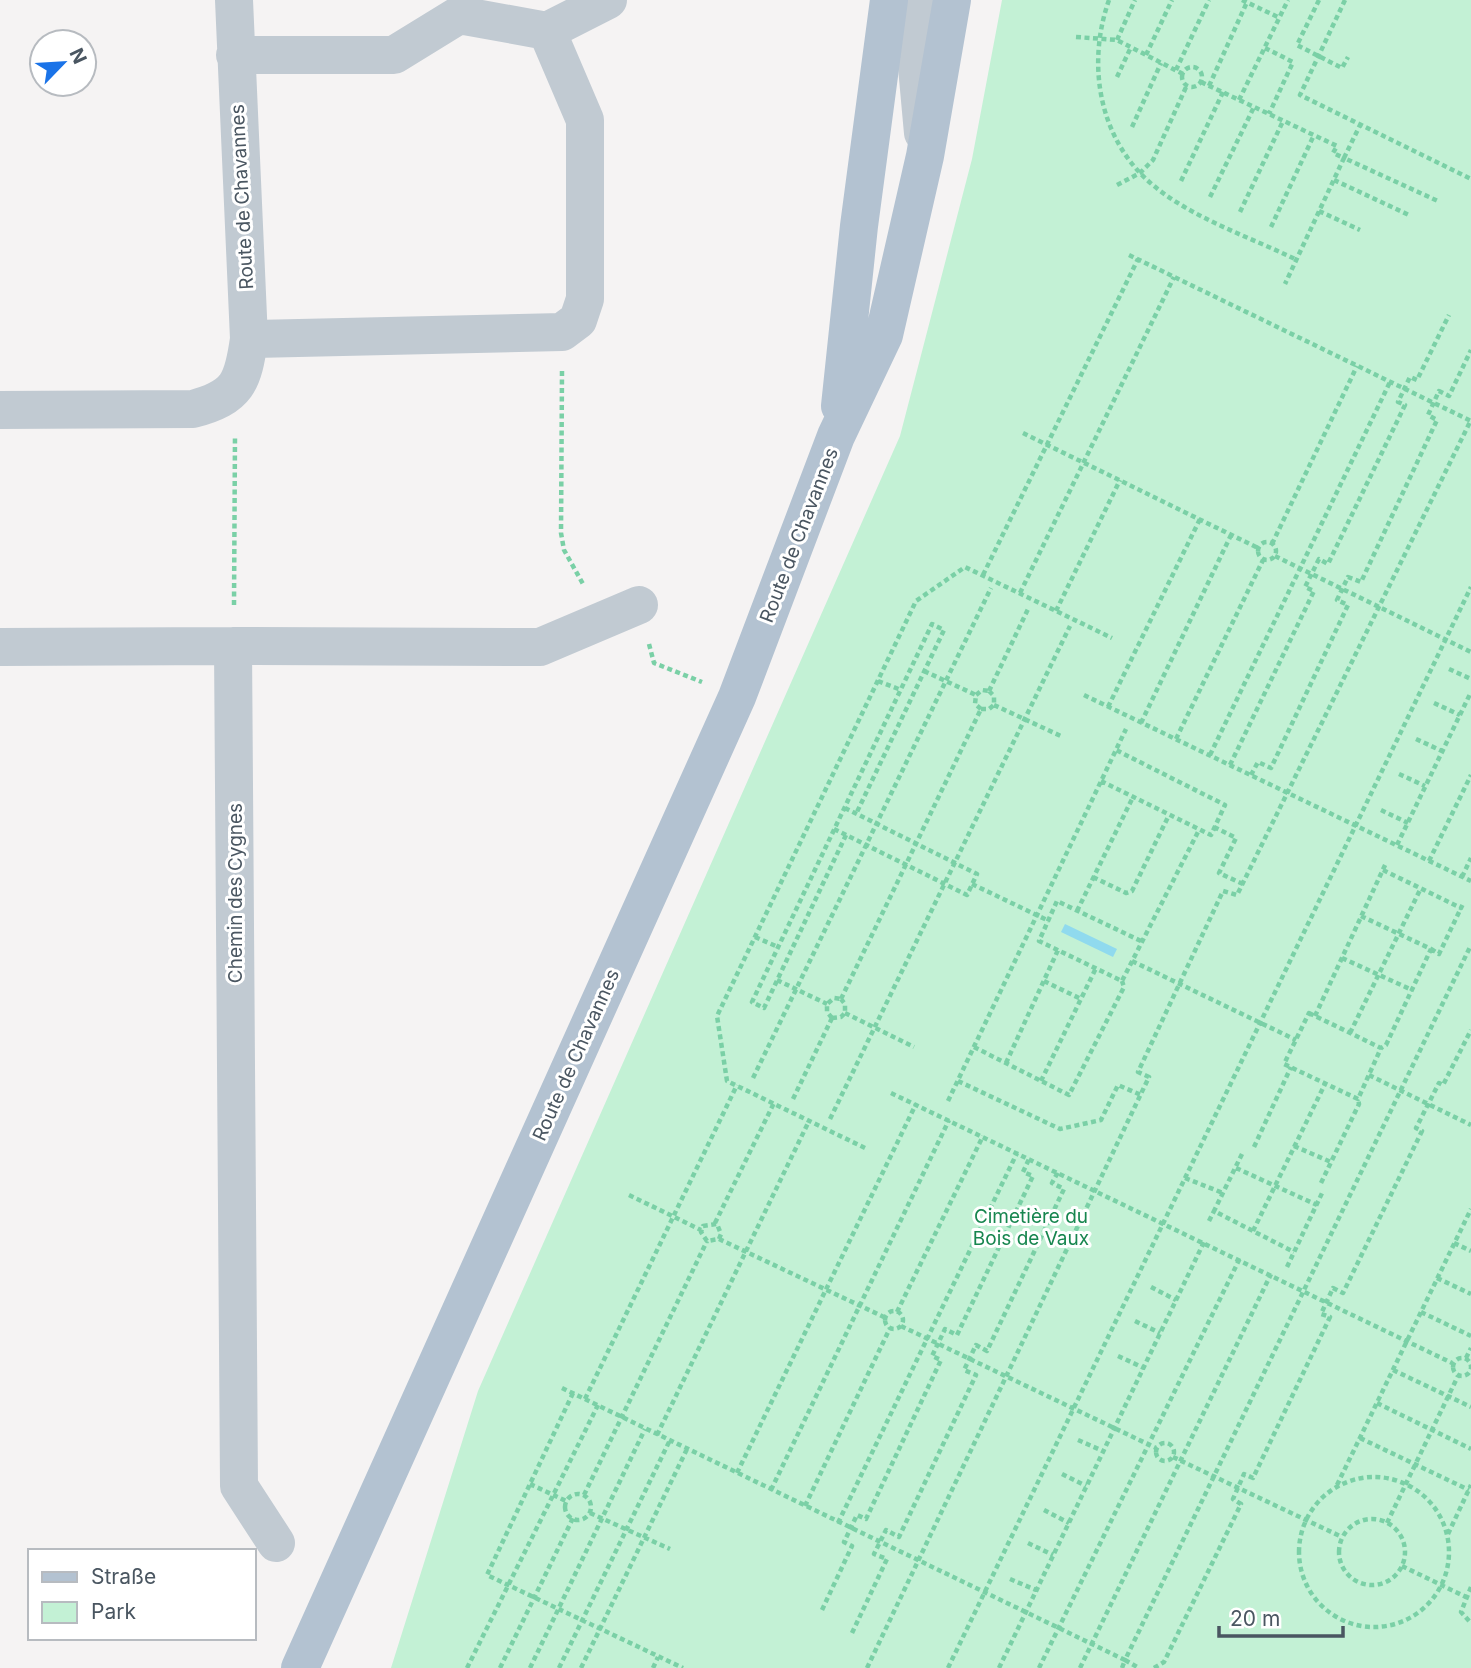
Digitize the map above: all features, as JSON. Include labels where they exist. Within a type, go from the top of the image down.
[{"type":"main road","name":"Route de Chavannes","points":[[836,436],[859,226],[889,0]]},
{"type":"main road","name":"Route de Chavannes","points":[[300,1668],[737,697],[836,436],[884,334],[925,156],[952,0]]},
{"type":"street","name":"Route de Chavannes","points":[[234,0],[234,55],[249,339],[244,375],[235,388]]},
{"type":"street","points":[[234,55],[394,55],[459,15],[547,31],[608,0]]},
{"type":"street","name":"Route de Chavannes","points":[[925,0],[916,56],[925,156]]},
{"type":"street","points":[[249,339],[562,332],[578,320],[585,299],[585,120],[547,31]]},
{"type":"street","points":[[0,410],[193,409],[215,403],[235,388]]},
{"type":"street","points":[[0,648],[540,647],[639,605]]},
{"type":"street","name":"Chemin des Cygnes","points":[[233,646],[239,1486],[276,1543]]},
{"type":"path","points":[[1109,0],[1100,38],[1097,74],[1104,112],[1122,149],[1140,173],[1185,207],[1297,260]]},
{"type":"path","points":[[1117,40],[1135,0]]},
{"type":"path","points":[[1146,55],[1172,0]]},
{"type":"path","points":[[1176,70],[1209,0]]},
{"type":"path","points":[[1239,100],[1288,0]]},
{"type":"path","points":[[1319,0],[1297,45],[1342,68],[1348,57]]},
{"type":"path","points":[[1345,0],[1300,95],[1471,179]]},
{"type":"path","points":[[1209,86],[1245,1],[1280,18]]},
{"type":"path","points":[[1076,37],[1117,40],[1183,74],[1187,85],[1153,160],[1140,173],[1117,186]]},
{"type":"path","points":[[1117,77],[1131,47]]},
{"type":"path","points":[[1265,48],[1293,62],[1269,114]]},
{"type":"path","points":[[1132,127],[1161,63]]},
{"type":"path","points":[[1183,74],[1190,67],[1196,68],[1202,75],[1201,82],[1193,87],[1187,85]]},
{"type":"path","points":[[1201,82],[1337,146],[1334,153],[1440,202]]},
{"type":"path","points":[[1181,181],[1223,92]]},
{"type":"path","points":[[1210,197],[1254,107]]},
{"type":"path","points":[[1240,212],[1283,121]]},
{"type":"path","points":[[1285,284],[1361,123]]},
{"type":"path","points":[[1271,227],[1314,135]]},
{"type":"path","points":[[1334,180],[1409,215]]},
{"type":"path","points":[[1319,211],[1360,230]]},
{"type":"path","points":[[867,1668],[1149,1077],[1138,1072],[1223,891],[1237,895],[1471,421],[1129,255]]},
{"type":"path","points":[[983,575],[1138,259]]},
{"type":"path","points":[[1020,593],[1174,277]]},
{"type":"path","points":[[1230,765],[1314,591],[1306,587],[1319,559],[1328,564],[1405,405],[1398,402],[1410,377],[1417,380],[1449,315]]},
{"type":"path","points":[[562,332],[561,533],[564,550],[581,583],[639,605],[654,663],[703,683]]},
{"type":"path","points":[[1251,775],[1258,762],[1270,768],[1348,605],[1337,600],[1348,577],[1361,582],[1437,420],[1428,415],[1439,391],[1449,396],[1471,350]]},
{"type":"path","points":[[1272,544],[1357,366]]},
{"type":"path","points":[[1210,755],[1390,382]]},
{"type":"path","points":[[235,388],[235,576]]},
{"type":"path","points":[[1023,433],[1258,548]]},
{"type":"path","points":[[1056,611],[1120,480]]},
{"type":"path","points":[[1108,707],[1200,519]]},
{"type":"path","points":[[1141,723],[1231,535]]},
{"type":"path","points":[[1265,542],[1272,544],[1276,551],[1275,556],[1269,561],[1258,556],[1258,548],[1265,542]]},
{"type":"path","points":[[1275,556],[1471,652]]},
{"type":"path","points":[[1176,739],[1263,560]]},
{"type":"path","points":[[865,1147],[727,1081],[717,1016],[916,601],[965,566],[1112,638]]},
{"type":"path","points":[[948,1668],[1471,587]]},
{"type":"path","points":[[753,1078],[991,589]]},
{"type":"path","points":[[989,691],[1029,607]]},
{"type":"path","points":[[846,835],[764,1008],[752,1002],[932,624],[944,630],[856,814]]},
{"type":"path","points":[[830,1119],[1070,626]]},
{"type":"path","points":[[1449,669],[1471,680]]},
{"type":"path","points":[[925,671],[976,695]]},
{"type":"path","points":[[878,681],[901,690]]},
{"type":"path","points":[[982,690],[989,691],[994,696],[994,705],[989,709],[981,709],[975,704],[976,695],[982,690]]},
{"type":"path","points":[[1397,845],[1471,692]]},
{"type":"path","points":[[1084,695],[1471,881]]},
{"type":"path","points":[[1434,703],[1460,715]]},
{"type":"path","points":[[994,705],[1063,737]]},
{"type":"path","points":[[841,999],[981,709]]},
{"type":"path","points":[[948,1101],[1126,729]]},
{"type":"path","points":[[1416,739],[1442,751]]},
{"type":"path","points":[[1101,781],[1211,835],[1226,804],[1116,750]]},
{"type":"path","points":[[1399,774],[1425,786]]},
{"type":"path","points":[[1429,861],[1471,775]]},
{"type":"path","points":[[1077,911],[1133,797]]},
{"type":"path","points":[[834,829],[967,895],[977,874],[845,808]]},
{"type":"path","points":[[1381,810],[1408,822]]},
{"type":"path","points":[[1093,877],[1126,893],[1132,891],[1169,815]]},
{"type":"path","points":[[1214,827],[1236,838],[1219,873],[1242,884]]},
{"type":"path","points":[[974,1046],[1069,1095],[1124,987],[1122,981],[1141,941],[1199,830]]},
{"type":"path","points":[[1462,877],[1471,858]]},
{"type":"path","points":[[1315,1016],[1386,863]]},
{"type":"path","points":[[1361,916],[1439,954],[1462,905],[1383,870]]},
{"type":"path","points":[[972,884],[1049,921]]},
{"type":"path","points":[[1350,1033],[1420,888]]},
{"type":"path","points":[[1122,981],[1039,941],[1057,901],[1141,941]]},
{"type":"path","points":[[755,937],[778,947]]},
{"type":"path","points":[[1122,1668],[1471,945]]},
{"type":"path","points":[[1321,1183],[1359,1104],[1357,1099],[1381,1048],[1386,1045],[1431,949]]},
{"type":"path","points":[[1006,1063],[1058,950]]},
{"type":"path","points":[[1342,958],[1412,990]]},
{"type":"path","points":[[1132,961],[1296,1040]]},
{"type":"path","points":[[1041,1081],[1096,968]]},
{"type":"path","points":[[777,980],[827,1004]]},
{"type":"path","points":[[1044,981],[1081,999]]},
{"type":"path","points":[[832,1018],[827,1012],[827,1004],[834,998],[841,999],[845,1004],[845,1013]]},
{"type":"path","points":[[793,1099],[832,1018],[845,1013],[914,1047]]},
{"type":"path","points":[[1357,1099],[1284,1064],[1309,1013],[1381,1048]]},
{"type":"path","points":[[1154,1668],[1164,1662],[1241,1504],[1233,1499],[1244,1474],[1253,1478],[1330,1317],[1321,1314],[1333,1289],[1343,1293],[1422,1131],[1416,1128],[1439,1083],[1444,1085],[1471,1030]]},
{"type":"path","points":[[1254,1147],[1291,1067]]},
{"type":"path","points":[[1369,1075],[1471,1125]]},
{"type":"path","points":[[958,1080],[1060,1129],[1101,1120],[1118,1085],[1140,1095]]},
{"type":"path","points":[[1253,1231],[1325,1084]]},
{"type":"path","points":[[585,1399],[737,1085]]},
{"type":"path","points":[[891,1093],[1240,1258],[1452,1363]]},
{"type":"path","points":[[715,1223],[774,1103]]},
{"type":"path","points":[[737,1473],[916,1104]]},
{"type":"path","points":[[771,1490],[949,1120]]},
{"type":"path","points":[[657,1434],[810,1121]]},
{"type":"path","points":[[897,1312],[983,1136]]},
{"type":"path","points":[[1294,1146],[1331,1162]]},
{"type":"path","points":[[838,1523],[1017,1153]]},
{"type":"path","points":[[1209,1222],[1242,1154]]},
{"type":"path","points":[[822,1610],[852,1546],[844,1542],[850,1528],[857,1515],[866,1519],[941,1360],[933,1356],[945,1329],[957,1335],[1033,1176],[1023,1171],[1029,1159]]},
{"type":"path","points":[[1236,1168],[1317,1205]]},
{"type":"path","points":[[852,1633],[887,1559],[874,1554],[886,1530],[899,1536],[976,1375],[964,1370],[976,1345],[987,1350],[1064,1189],[1052,1183],[1058,1172]]},
{"type":"path","points":[[1185,1178],[1223,1193]]},
{"type":"path","points":[[1287,1267],[1323,1191]]},
{"type":"path","points":[[629,1195],[701,1230],[707,1241]]},
{"type":"path","points":[[1336,1487],[1471,1209]]},
{"type":"path","points":[[1214,1212],[1294,1252]]},
{"type":"path","points":[[701,1230],[706,1224],[715,1223]]},
{"type":"path","points":[[715,1223],[720,1229],[719,1239]]},
{"type":"path","points":[[707,1241],[719,1239],[886,1318],[890,1328],[805,1506]]},
{"type":"path","points":[[584,1495],[707,1241]]},
{"type":"path","points":[[999,1668],[1204,1242]]},
{"type":"path","points":[[1454,1243],[1471,1251]]},
{"type":"path","points":[[1039,1668],[1240,1258]]},
{"type":"path","points":[[1080,1668],[1271,1274]]},
{"type":"path","points":[[1437,1278],[1471,1294]]},
{"type":"path","points":[[1151,1287],[1176,1300]]},
{"type":"path","points":[[886,1318],[889,1313],[897,1312],[902,1316],[901,1326]]},
{"type":"path","points":[[1421,1312],[1471,1336]]},
{"type":"path","points":[[1135,1321],[1160,1333]]},
{"type":"path","points":[[890,1328],[901,1326],[1156,1448]]},
{"type":"path","points":[[1466,1358],[1471,1348]]},
{"type":"path","points":[[1118,1356],[1144,1368]]},
{"type":"path","points":[[1387,1522],[1458,1376],[1471,1372],[1470,1362],[1466,1358],[1460,1357],[1452,1363]]},
{"type":"path","points":[[1452,1363],[1452,1369],[1458,1376]]},
{"type":"path","points":[[1393,1370],[1471,1407]]},
{"type":"path","points":[[562,1388],[1139,1668]]},
{"type":"path","points":[[573,1394],[487,1575],[681,1668]]},
{"type":"path","points":[[1377,1403],[1471,1449]]},
{"type":"path","points":[[467,1668],[598,1405]]},
{"type":"path","points":[[530,1668],[646,1429]]},
{"type":"path","points":[[1360,1438],[1470,1488],[1447,1534]]},
{"type":"path","points":[[559,1668],[670,1440]]},
{"type":"path","points":[[1078,1440],[1103,1451]]},
{"type":"path","points":[[1173,1457],[1174,1450],[1169,1443],[1160,1443],[1156,1448],[1157,1457],[1163,1461],[1173,1457],[1181,1460],[1342,1537]]},
{"type":"path","points":[[581,1668],[687,1449]]},
{"type":"path","points":[[1062,1474],[1086,1486]]},
{"type":"path","points":[[1367,1476],[1393,1478],[1435,1507],[1447,1534],[1450,1556],[1442,1585],[1431,1602],[1413,1618],[1390,1627],[1366,1628],[1343,1621],[1322,1608],[1307,1589],[1299,1566],[1298,1542],[1305,1520],[1320,1497],[1336,1487],[1367,1476]]},
{"type":"path","points":[[530,1485],[566,1502]]},
{"type":"path","points":[[584,1495],[591,1504],[590,1513],[581,1520],[573,1518],[566,1512],[566,1502],[570,1496],[584,1495]]},
{"type":"path","points":[[1044,1510],[1069,1523]]},
{"type":"path","points":[[590,1513],[670,1549]]},
{"type":"path","points":[[500,1668],[573,1518]]},
{"type":"path","points":[[1369,1519],[1387,1522],[1398,1531],[1404,1541],[1406,1552],[1402,1566],[1390,1580],[1380,1585],[1359,1583],[1343,1568],[1339,1558],[1342,1537],[1359,1521],[1369,1519]]},
{"type":"path","points":[[1028,1543],[1053,1555]]},
{"type":"path","points":[[1402,1566],[1466,1597]]},
{"type":"path","points":[[1010,1579],[1036,1590]]},
{"type":"path","points":[[1471,1587],[1461,1612],[1471,1623]]},
{"type":"path","points":[[653,1668],[658,1657]]},
{"type":"green space","name":"Cimetière du Bois de Vaux","points":[[1002,0],[1471,0],[1471,1668],[391,1668],[478,1391],[900,436],[972,159]]},
{"type":"water","points":[[1065,924],[1117,949],[1113,957],[1061,932]]}]
